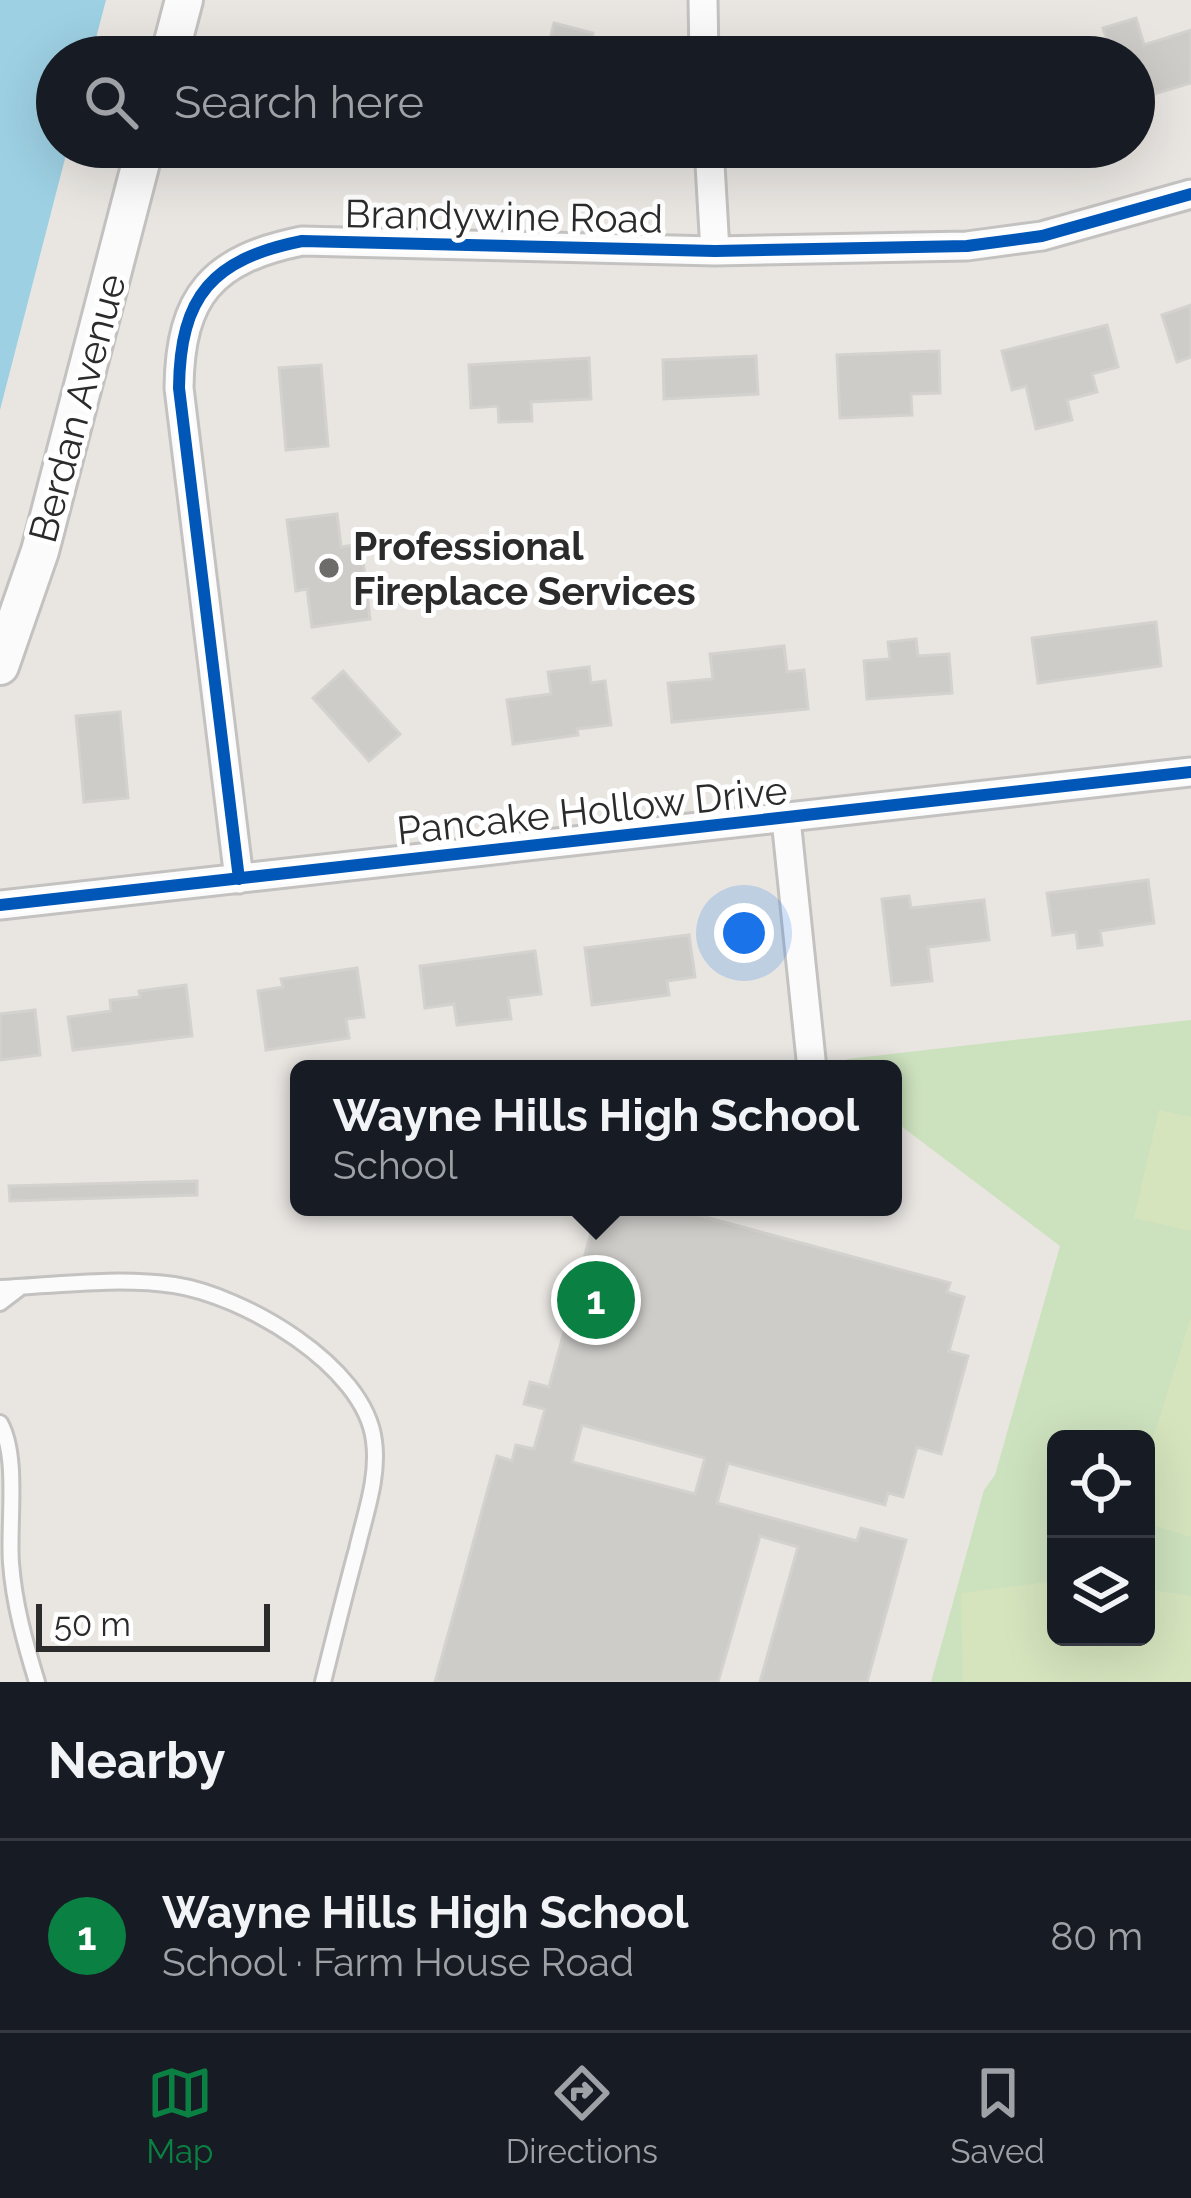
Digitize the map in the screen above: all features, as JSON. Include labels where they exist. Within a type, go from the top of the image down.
[{"type":"main road","points":[[175,36],[184,0]]},
{"type":"main road","name":"Berdan Avenue","points":[[0,667],[40,550],[140,168]]},
{"type":"street","points":[[703,0],[704,36]]},
{"type":"street","points":[[711,168],[715,251]]},
{"type":"street","name":"Brandywine Road","points":[[239,879],[179,388],[186,330],[199,300],[217,275],[240,257],[302,241],[715,251],[967,246],[1042,236],[1191,194]]},
{"type":"street","name":"Pancake Hollow Drive","points":[[0,905],[1191,772]]},
{"type":"street","points":[[786,819],[811,1060]]},
{"type":"lane","points":[[0,1288],[175,1285],[224,1300],[276,1325],[330,1365],[360,1402],[374,1438],[373,1483],[323,1682]]},
{"type":"lane","points":[[0,1303],[21,1287]]},
{"type":"lane","points":[[0,1423],[10,1479],[11,1564],[18,1621],[37,1682]]},
{"type":"green space","points":[[1191,1020],[1191,1682],[931,1682],[984,1490],[995,1475],[1060,1246],[902,1127],[902,1060],[847,1059]]},
{"type":"green space","points":[[1159,1110],[1191,1117],[1191,1231],[1134,1218]]},
{"type":"green space","points":[[1191,1317],[1191,1537],[1155,1526],[1155,1432]]},
{"type":"green space","points":[[1047,1582],[1047,1646],[1155,1646],[1155,1590],[1191,1596],[1191,1682],[963,1682],[961,1593]]},
{"type":"water","points":[[0,0],[106,0],[97,36],[36,36],[36,168],[63,168],[0,410]]},
{"type":"building","points":[[1136,18],[1141,36],[1105,36],[1103,28]]},
{"type":"building","points":[[554,23],[593,33],[592,36],[551,36]]},
{"type":"building","points":[[1191,30],[1191,83],[1155,94],[1155,41]]},
{"type":"building","points":[[1191,305],[1191,357],[1177,362],[1162,315]]},
{"type":"building","points":[[1107,325],[1118,367],[1092,374],[1097,392],[1067,400],[1072,420],[1036,429],[1026,386],[1012,390],[1002,351]]},
{"type":"building","points":[[939,351],[940,393],[911,394],[912,415],[840,418],[837,355]]},
{"type":"building","points":[[756,356],[758,394],[664,399],[663,360]]},
{"type":"building","points":[[589,358],[591,399],[531,402],[532,421],[499,422],[498,406],[471,408],[469,365]]},
{"type":"building","points":[[321,365],[328,446],[286,450],[279,368]]},
{"type":"building","name":"Professional Fireplace Services","points":[[337,514],[341,547],[361,544],[370,619],[312,627],[307,589],[296,591],[287,520]]},
{"type":"building","points":[[1156,622],[1161,666],[1038,683],[1032,638]]},
{"type":"building","points":[[916,639],[918,656],[949,654],[952,693],[867,699],[864,661],[890,659],[888,642]]},
{"type":"building","points":[[784,646],[787,672],[804,670],[808,709],[672,722],[668,683],[713,679],[710,654]]},
{"type":"building","points":[[589,667],[591,683],[605,681],[611,725],[513,744],[507,700],[551,694],[548,672]]},
{"type":"building","points":[[343,671],[400,734],[369,761],[313,698]]},
{"type":"building","points":[[120,712],[128,798],[84,802],[76,716]]},
{"type":"building","points":[[1148,880],[1154,923],[1100,931],[1102,945],[1078,948],[1076,932],[1053,935],[1047,893]]},
{"type":"building","points":[[909,896],[911,908],[984,900],[989,940],[928,947],[932,981],[892,985],[882,899]]},
{"type":"building","points":[[689,935],[695,977],[667,981],[669,995],[592,1005],[585,948]]},
{"type":"building","points":[[535,951],[541,994],[508,998],[511,1019],[457,1025],[454,1004],[425,1008],[420,966]]},
{"type":"building","points":[[357,968],[364,1017],[346,1019],[349,1038],[266,1050],[258,991],[283,987],[281,979]]},
{"type":"building","points":[[186,985],[192,1036],[73,1050],[68,1017],[111,1011],[110,1000],[140,997],[139,991]]},
{"type":"building","points":[[35,1010],[40,1055],[0,1060],[0,1014]]},
{"type":"building","points":[[197,1181],[197,1195],[10,1201],[9,1186]]},
{"type":"building","points":[[596,1216],[701,1216],[950,1283],[947,1292],[964,1297],[949,1351],[968,1356],[941,1454],[917,1447],[903,1497],[888,1493],[885,1505],[728,1463],[717,1503],[857,1541],[861,1528],[906,1540],[867,1682],[760,1682],[798,1547],[760,1536],[718,1682],[435,1682],[497,1456],[512,1461],[516,1445],[534,1449],[545,1409],[524,1404],[530,1382],[549,1387]],"holes":[[[582,1425],[705,1458],[695,1494],[572,1462]]]},
{"type":"cycle path","points":[[239,879],[179,388],[186,328],[207,286],[224,271],[245,258],[302,241],[715,251],[967,246],[1042,236],[1191,194]]},
{"type":"cycle path","points":[[0,905],[1191,772]]},
{"type":"place","name":"Professional Fireplace Services","points":[[329,568]]},
{"type":"place","name":"Wayne Hills High School","points":[[596,1300]]}]
